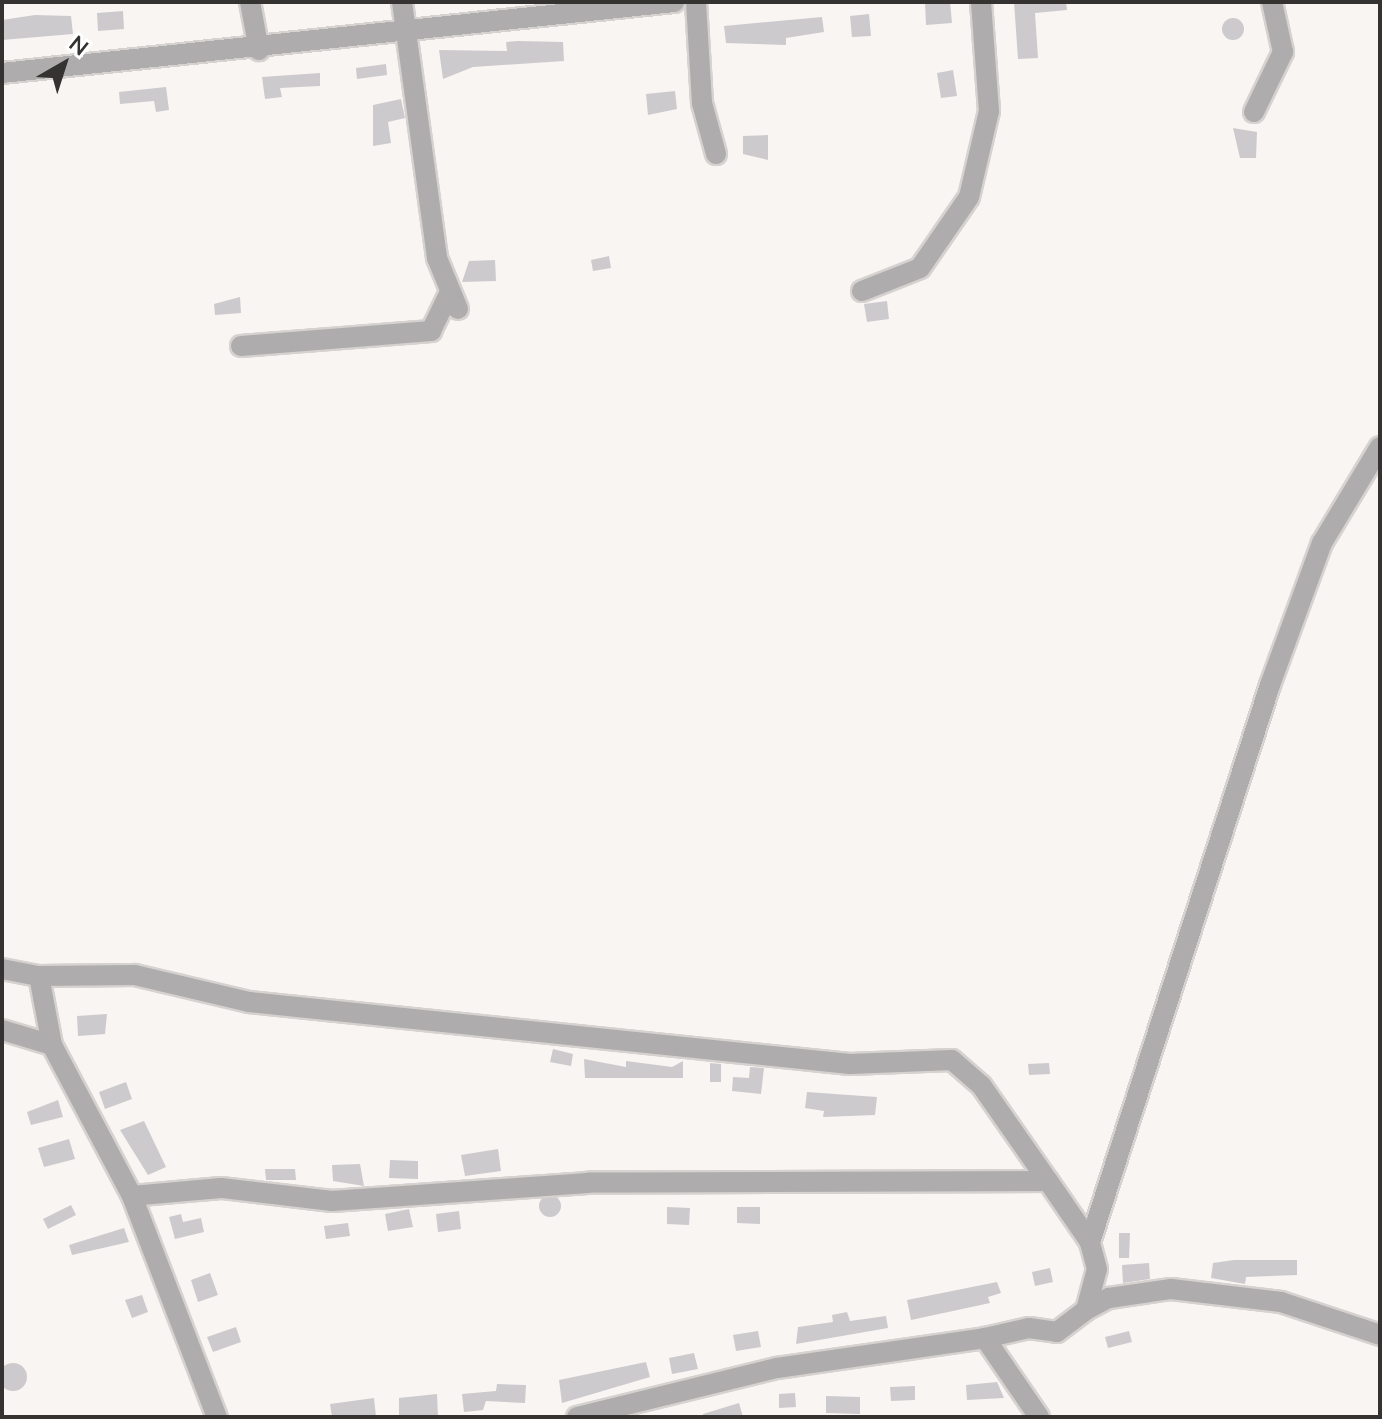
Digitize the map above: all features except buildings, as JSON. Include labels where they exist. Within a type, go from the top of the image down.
[{"type":"street","points":[[250,2],[259,50]]},
{"type":"street","points":[[241,346],[431,331],[454,302],[437,258],[402,2]]},
{"type":"street","points":[[2,73],[407,35],[674,2]]},
{"type":"street","points":[[696,2],[702,103],[716,154]]},
{"type":"street","points":[[862,291],[920,268],[969,197],[989,111],[981,2]]},
{"type":"street","points":[[1254,112],[1283,52],[1272,2]]},
{"type":"street","points":[[1090,1242],[1270,685],[1322,543],[1380,447]]},
{"type":"street","points":[[2,969],[39,976],[135,975],[249,1002],[850,1064],[952,1060],[981,1085],[1090,1242],[1097,1269],[1086,1310]]},
{"type":"street","points":[[39,976],[52,1045],[132,1196],[217,1417]]},
{"type":"street","points":[[2,1030],[52,1045]]},
{"type":"street","points":[[132,1196],[221,1188],[332,1201],[588,1183],[1048,1181]]},
{"type":"street","points":[[577,1417],[777,1368],[985,1338],[1029,1328],[1057,1332],[1086,1310],[1109,1298],[1171,1289],[1281,1302],[1380,1335]]},
{"type":"street","points":[[985,1338],[1039,1417]]}]
